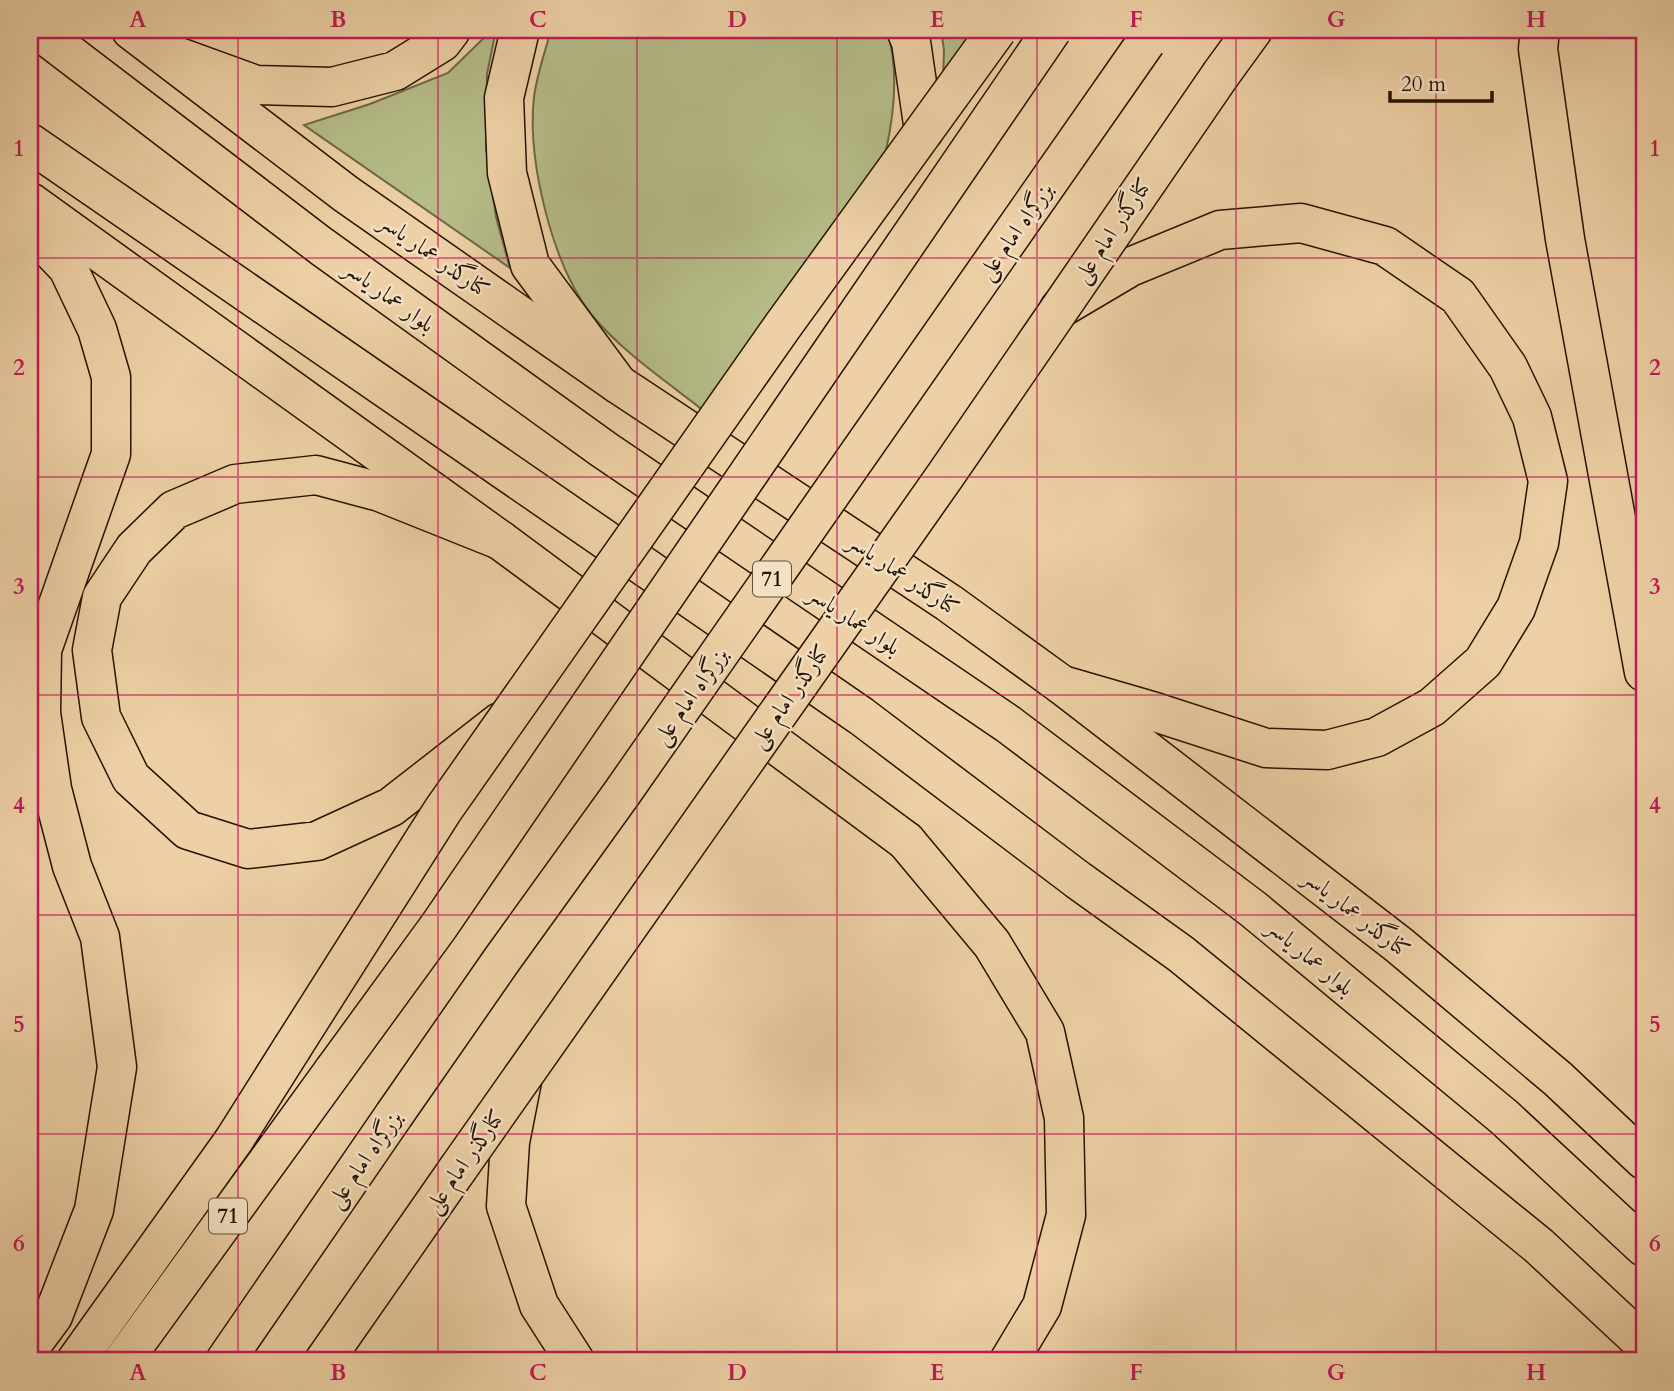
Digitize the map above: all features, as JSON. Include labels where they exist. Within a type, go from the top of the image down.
[{"type":"main road","name":"بلوار عمار یاسر","points":[[38,30],[321,246],[603,449],[1008,724],[1231,892],[1504,1117],[1644,1247]]},
{"type":"main road","points":[[144,39],[256,85],[332,88],[396,71],[442,42],[451,30]]},
{"type":"main road","points":[[520,30],[504,98],[507,173],[530,265],[618,384]]},
{"type":"main road","points":[[906,30],[911,42],[924,131]]},
{"type":"main road","points":[[76,1361],[234,1140],[443,810],[774,338],[996,30]]},
{"type":"main road","name":"71","points":[[123,1361],[439,926],[1052,30]]},
{"type":"main road","name":"کنارگذر امام علی","points":[[324,1361],[929,498],[1253,30]]},
{"type":"main road","points":[[1540,30],[1538,49],[1565,239],[1644,672]]},
{"type":"main road","name":"بزرگراه امام علی","points":[[225,1361],[500,961],[622,793],[1151,36]]},
{"type":"main road","name":"کنارگذر عمار یاسر","points":[[144,39],[346,194],[618,384],[937,596],[1062,685],[1399,946],[1558,1079],[1644,1160]]},
{"type":"main road","points":[[30,143],[861,716],[961,789],[1078,880],[1192,963],[1539,1246],[1644,1345]]},
{"type":"main road","points":[[30,202],[499,540],[906,841],[992,944],[1045,1032],[1064,1118],[1066,1216],[1042,1306],[1009,1361]]},
{"type":"main road","points":[[1059,309],[1130,267],[1220,230],[1301,223],[1385,246],[1458,296],[1494,346],[1508,367],[1532,417],[1548,481],[1539,542],[1516,608],[1483,662],[1432,707],[1377,737],[1327,750],[1266,748],[1062,685]]},
{"type":"main road","points":[[30,228],[68,268],[97,329],[111,377],[111,454],[42,650],[41,713],[52,789],[72,866],[100,937],[117,1067],[94,1210],[52,1317],[30,1347]]},
{"type":"main road","points":[[499,540],[380,492],[316,475],[235,484],[174,510],[134,549],[103,597],[92,650],[101,717],[131,778],[188,830],[248,849],[317,841],[391,807],[512,712]]},
{"type":"main road","points":[[523,1076],[510,1142],[506,1206],[539,1305],[575,1361]]},
{"type":"green space","points":[[492,30],[496,30],[487,74],[486,148],[496,217],[510,268],[304,125],[370,104],[448,73]]},
{"type":"green space","points":[[551,30],[887,30],[893,60],[894,90],[886,150],[704,411],[645,366],[603,328],[577,293],[565,268],[545,210],[534,150],[535,88]]},
{"type":"green space","points":[[941,30],[977,30],[943,80],[944,50]]}]
